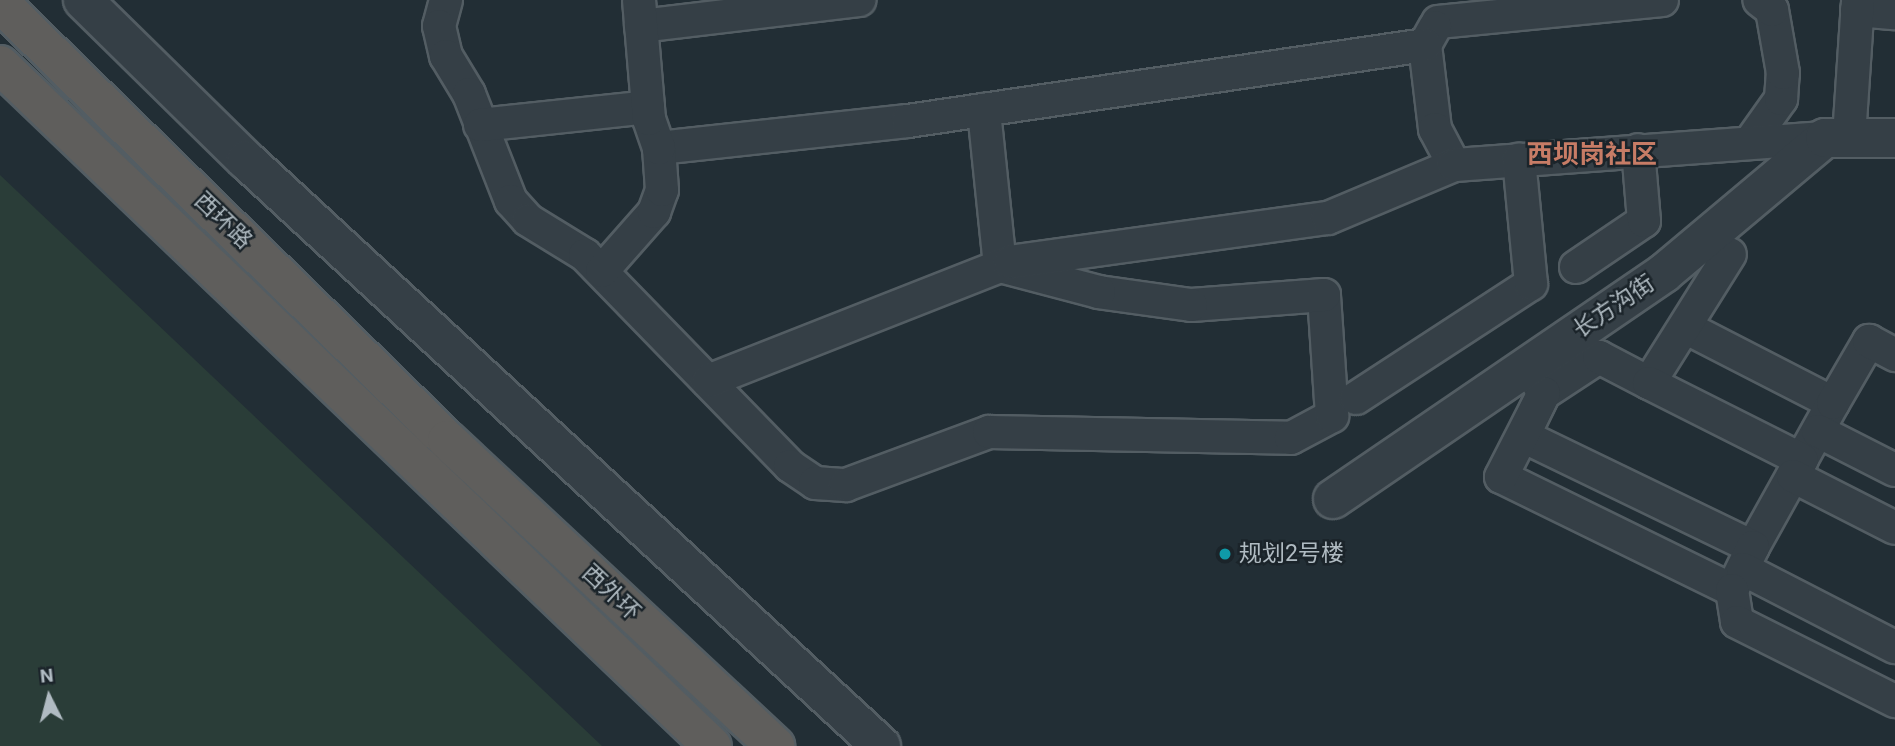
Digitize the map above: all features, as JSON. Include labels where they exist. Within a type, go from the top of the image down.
[{"type":"highway","name":"西环路","points":[[0,3],[447,440]]},
{"type":"highway","name":"西环路","points":[[0,65],[417,464]]},
{"type":"highway","name":"西外环","points":[[447,440],[775,746]]},
{"type":"highway","name":"西外环","points":[[417,464],[712,746]]},
{"type":"street","points":[[83,0],[246,160],[881,746]]},
{"type":"street","points":[[446,0],[439,26],[446,56],[469,93],[511,201],[528,220],[585,255],[790,466],[815,483],[846,485],[961,439],[989,432],[1035,430],[1291,438],[1332,416],[1324,295],[1191,305],[1099,292],[1000,266]]},
{"type":"street","points":[[602,271],[653,212],[662,190],[659,148],[648,107],[640,13],[859,0]]},
{"type":"street","points":[[1454,165],[1435,129],[1431,34],[1462,0]]},
{"type":"street","points":[[659,148],[984,110],[1431,34],[1662,0]]},
{"type":"street","points":[[1751,141],[1781,99],[1783,73],[1772,10],[1759,0]]},
{"type":"street","points":[[1837,137],[1858,5],[1895,13]]},
{"type":"street","points":[[480,125],[648,107]]},
{"type":"street","points":[[984,110],[1000,266]]},
{"type":"street","points":[[708,381],[1000,266],[1328,218],[1454,165],[1751,141],[1837,137],[1895,138]]},
{"type":"street","name":"长方沟街","points":[[1333,499],[1536,380],[1664,273],[1837,137]]},
{"type":"street","points":[[1576,267],[1644,221],[1638,150]]},
{"type":"street","points":[[1356,397],[1531,284],[1519,160]]},
{"type":"street","points":[[1649,383],[1730,254]]},
{"type":"street","points":[[1685,327],[1833,403]]},
{"type":"street","points":[[1895,355],[1869,341],[1743,569],[1737,622],[1895,701]]},
{"type":"street","points":[[1536,380],[1599,357],[1797,468],[1895,528]]},
{"type":"street","points":[[1536,380],[1501,477],[1743,569]]},
{"type":"street","points":[[1536,380],[1523,436],[1743,569],[1895,647]]},
{"type":"street","points":[[1818,431],[1895,470]]},
{"type":"green space","points":[[0,175],[602,746],[0,746]]},
{"type":"place","name":"规划2号楼","points":[[1225,554]]},
{"type":"district","name":"西坝岗社区","points":[[1592,155]]}]
